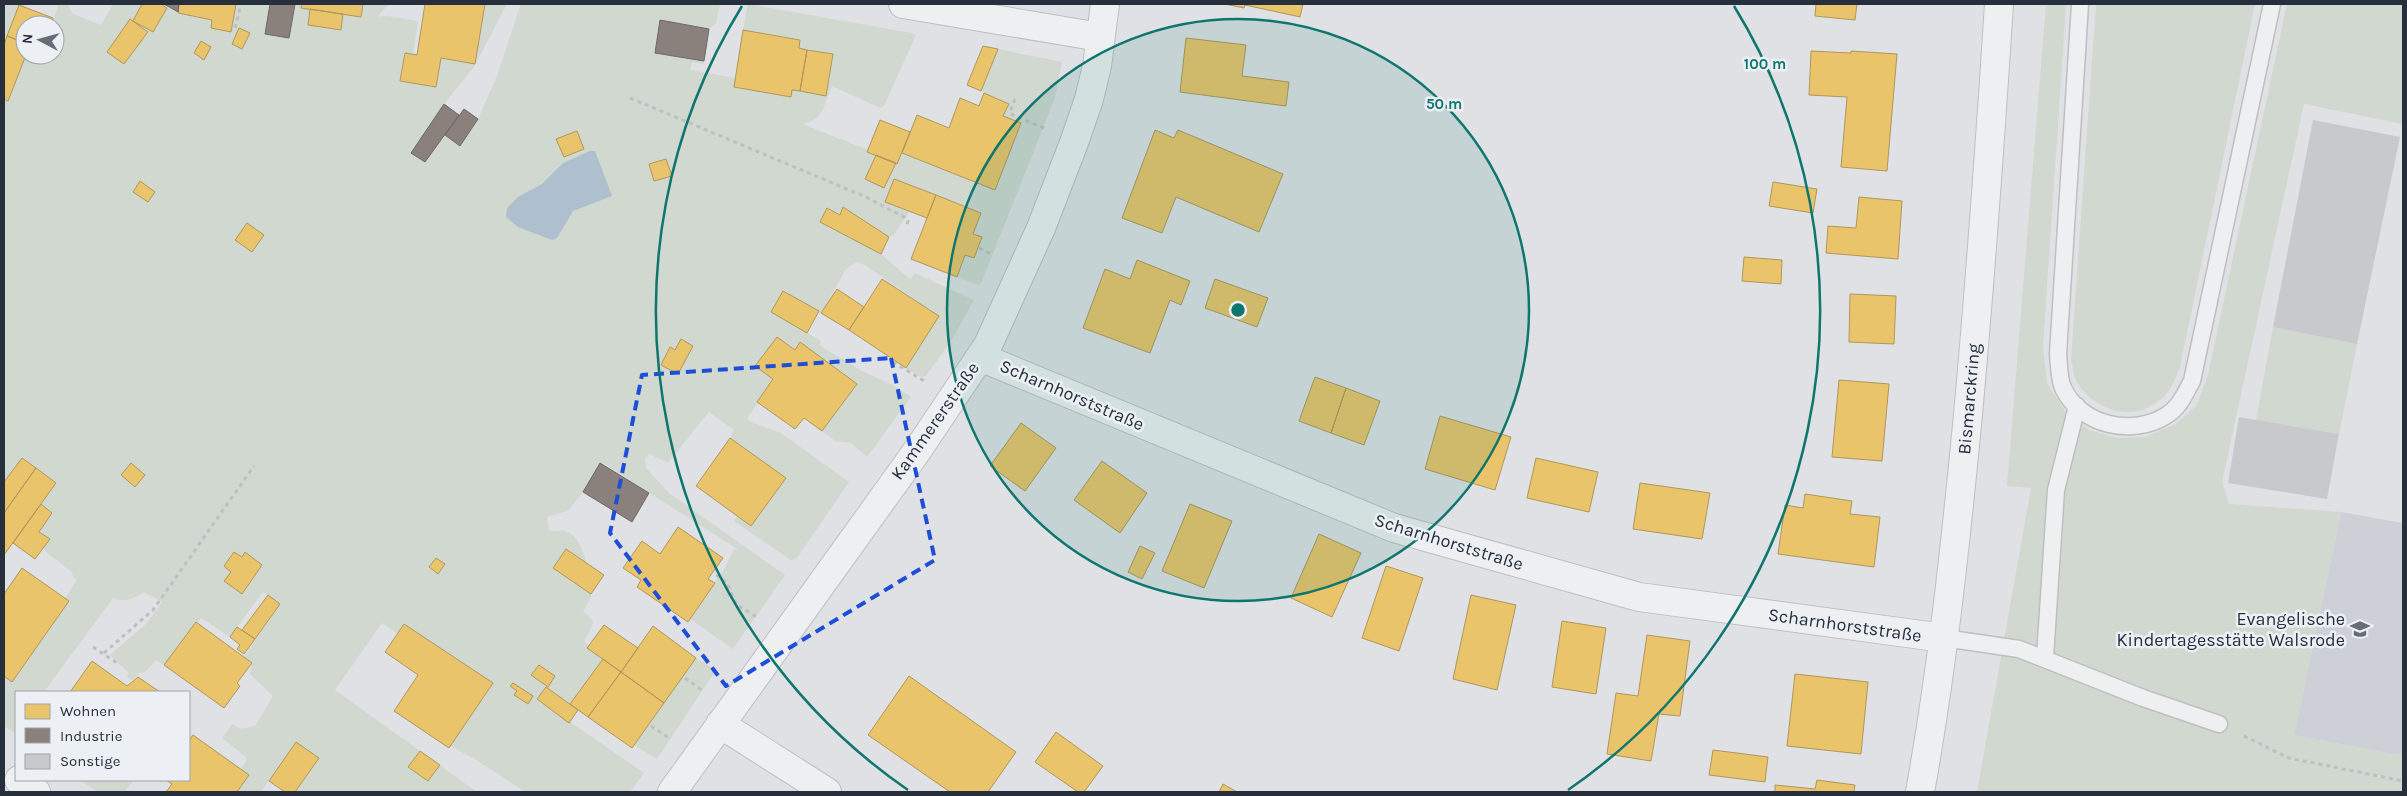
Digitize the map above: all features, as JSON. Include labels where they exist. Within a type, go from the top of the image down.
[{"type":"street","points":[[903,4],[1100,37]]},
{"type":"street","name":"Kammererstraße","points":[[672,792],[917,451],[980,357],[1000,321],[1068,159],[1089,99],[1097,66],[1105,4]]},
{"type":"street","name":"Bismarckring","points":[[1920,792],[1932,729],[1954,556],[1984,232],[1999,4]]},
{"type":"street","name":"Scharnhorststraße","points":[[980,357],[1394,528],[1640,597],[1944,638]]},
{"type":"street","points":[[720,724],[827,792]]},
{"type":"street","points":[[4,769],[15,777]]},
{"type":"street","points":[[21,781],[36,792]]},
{"type":"lane","points":[[2080,4],[2058,354],[2063,388],[2077,406],[2089,416],[2116,427],[2140,425],[2167,415],[2180,404],[2192,381],[2272,4]]},
{"type":"lane","points":[[2045,657],[2056,490],[2077,406]]},
{"type":"lane","points":[[1944,638],[2001,645],[2045,657],[2143,698],[2219,724]]},
{"type":"path","points":[[235,28],[241,4]]},
{"type":"path","points":[[630,98],[866,197],[904,217],[908,221],[906,227]]},
{"type":"path","points":[[1015,100],[1010,112],[1011,114],[1050,130]]},
{"type":"path","points":[[979,248],[999,256]]},
{"type":"path","points":[[893,362],[929,384]]},
{"type":"path","points":[[104,653],[153,610],[254,466]]},
{"type":"path","points":[[716,575],[727,583],[737,605],[760,620]]},
{"type":"path","points":[[94,647],[116,663]]},
{"type":"path","points":[[685,678],[707,694]]},
{"type":"path","points":[[2219,724],[2289,758],[2403,781]]},
{"type":"path","points":[[651,726],[673,741]]},
{"type":"highlighted area","points":[[891,358],[935,560],[726,686],[610,533],[642,375]]},
{"type":"shaded area","points":[[4,4],[25,4],[23,7],[19,5],[4,45]]},
{"type":"shaded area","points":[[59,4],[67,4],[73,14],[101,25],[113,4],[164,4],[178,14],[212,20],[211,28],[231,32],[236,4],[270,4],[265,34],[291,22],[295,4],[302,4],[302,8],[310,9],[308,25],[340,30],[343,14],[361,17],[363,4],[389,4],[377,17],[387,16],[418,21],[413,54],[405,53],[400,81],[436,87],[441,58],[475,64],[485,4],[507,4],[474,67],[444,104],[459,115],[464,109],[478,119],[497,76],[521,4],[720,4],[716,23],[709,29],[703,64],[692,62],[690,70],[735,78],[734,87],[792,90],[826,96],[833,54],[799,48],[800,39],[743,30],[748,4],[916,35],[884,106],[880,108],[832,86],[819,115],[810,122],[802,124],[868,150],[876,155],[865,179],[884,188],[902,153],[995,190],[1021,123],[1003,116],[1008,103],[981,91],[998,49],[1062,62],[1055,98],[981,284],[978,285],[957,277],[965,255],[974,258],[982,238],[973,234],[981,212],[894,179],[885,202],[909,212],[894,235],[889,237],[844,207],[840,215],[827,208],[820,222],[881,254],[910,279],[915,273],[974,300],[953,338],[926,376],[921,377],[906,368],[939,316],[865,265],[856,262],[846,269],[821,313],[783,291],[771,312],[821,341],[819,345],[862,371],[893,385],[911,397],[867,457],[851,443],[835,441],[822,431],[856,385],[800,343],[795,350],[777,337],[755,366],[773,379],[747,419],[781,433],[849,482],[797,558],[791,560],[734,521],[737,516],[751,525],[785,478],[730,438],[734,430],[709,412],[668,463],[649,454],[645,459],[646,468],[669,493],[785,575],[733,649],[690,619],[725,568],[734,549],[739,550],[601,462],[583,492],[568,511],[547,517],[549,530],[570,533],[582,549],[587,564],[566,549],[553,568],[591,594],[590,600],[583,611],[593,621],[584,641],[603,659],[570,704],[546,687],[537,699],[644,773],[630,792],[525,792],[475,759],[450,746],[404,624],[397,633],[382,623],[335,690],[477,792],[295,792],[319,758],[296,742],[261,792],[237,792],[249,775],[241,769],[247,760],[245,756],[222,738],[232,724],[241,729],[255,726],[273,696],[250,674],[252,663],[244,657],[280,604],[263,592],[230,637],[201,618],[164,665],[156,660],[145,672],[139,673],[132,680],[127,677],[129,673],[110,655],[147,623],[162,602],[144,592],[129,600],[113,598],[45,691],[15,691],[15,733],[4,726],[4,676],[12,682],[69,601],[65,598],[77,580],[73,577],[72,572],[46,552],[43,547],[49,539],[39,532],[52,513],[41,504],[56,483],[22,458],[4,482],[4,99],[8,101],[22,65],[65,65],[65,15],[55,15]]},
{"type":"shaded area","points":[[2046,4],[2066,4],[2043,347],[2047,383],[2065,411],[2089,430],[2117,438],[2145,437],[2176,424],[2197,405],[2208,375],[2287,4],[2403,4],[2403,124],[2304,104],[2222,482],[2229,504],[2341,512],[2294,735],[2403,756],[2403,792],[1977,792],[2031,488],[2007,486]]},
{"type":"shaded area","points":[[2096,4],[2255,4],[2180,367],[2164,397],[2149,407],[2138,411],[2114,410],[2093,400],[2077,382],[2071,359]]},
{"type":"shaded area","points":[[2273,327],[2357,344],[2339,434],[2256,420]]},
{"type":"shaded area","name":"Evangelische Kindertagesstätte Walsrode","points":[[2341,512],[2403,523],[2403,756],[2294,735]]},
{"type":"shaded area","points":[[696,658],[716,670],[657,759],[634,745]]},
{"type":"shaded area","points":[[82,781],[133,781],[124,792],[98,792]]},
{"type":"water","points":[[590,151],[595,151],[612,196],[573,211],[557,238],[552,240],[518,227],[506,217],[507,208],[518,197],[542,184],[563,163]]},
{"type":"building: Wohnen","points":[[142,4],[161,4],[167,8],[153,32],[133,21]]},
{"type":"building: Wohnen","points":[[179,4],[236,4],[231,32],[211,28],[212,20],[178,13]]},
{"type":"building: Wohnen","points":[[302,4],[363,4],[361,17],[301,8]]},
{"type":"building: Wohnen","points":[[425,4],[485,4],[475,64],[441,58],[436,87],[400,81],[405,53],[417,55]]},
{"type":"building: Wohnen","points":[[1224,4],[1303,4],[1300,17],[1245,5],[1244,8]]},
{"type":"building: Wohnen","points":[[1816,4],[1857,4],[1855,20],[1815,16]]},
{"type":"building: Wohnen","points":[[19,5],[45,15],[15,15]]},
{"type":"building: Wohnen","points":[[310,9],[343,14],[341,30],[308,25]]},
{"type":"building: Wohnen","points":[[15,15],[15,39],[7,36]]},
{"type":"building: Wohnen","points":[[130,19],[148,32],[124,64],[107,52]]},
{"type":"building: Wohnen","points":[[239,28],[250,33],[242,49],[232,44]]},
{"type":"building: Wohnen","points":[[743,30],[800,40],[799,48],[807,50],[800,91],[792,90],[791,97],[734,87]]},
{"type":"building: Wohnen","points":[[7,36],[15,39],[15,65],[22,65],[8,101],[4,99],[4,45]]},
{"type":"building: Wohnen","points":[[1186,38],[1246,45],[1242,76],[1289,82],[1286,106],[1180,92]]},
{"type":"building: Wohnen","points":[[201,41],[211,47],[204,60],[194,53]]},
{"type":"building: Wohnen","points":[[983,46],[998,49],[981,91],[967,85]]},
{"type":"building: Wohnen","points":[[807,50],[833,54],[826,96],[800,91]]},
{"type":"building: Wohnen","points":[[1811,51],[1897,54],[1887,171],[1841,167],[1847,97],[1809,95]]},
{"type":"building: Wohnen","points":[[984,93],[1009,104],[1003,116],[1021,123],[995,190],[902,153],[917,115],[949,128],[960,98],[979,106]]},
{"type":"building: Wohnen","points":[[880,120],[910,132],[897,164],[867,152]]},
{"type":"building: Wohnen","points":[[1155,130],[1174,138],[1178,130],[1283,174],[1259,232],[1176,197],[1162,233],[1122,218]]},
{"type":"building: Wohnen","points":[[577,131],[584,149],[564,157],[556,139]]},
{"type":"building: Wohnen","points":[[876,155],[896,163],[884,188],[865,179]]},
{"type":"building: Wohnen","points":[[666,159],[672,176],[654,181],[649,164]]},
{"type":"building: Wohnen","points":[[894,179],[936,195],[927,218],[885,202]]},
{"type":"building: Wohnen","points":[[140,181],[155,192],[148,202],[133,192]]},
{"type":"building: Wohnen","points":[[1773,182],[1817,189],[1813,213],[1769,206]]},
{"type":"building: Wohnen","points":[[936,195],[981,213],[973,234],[982,237],[974,258],[965,255],[957,277],[911,259]]},
{"type":"building: Wohnen","points":[[1859,197],[1902,201],[1898,259],[1826,253],[1828,226],[1856,228]]},
{"type":"building: Wohnen","points":[[843,207],[889,237],[881,254],[820,222],[827,208],[840,215]]},
{"type":"building: Wohnen","points":[[247,223],[264,235],[252,252],[235,240]]},
{"type":"building: Wohnen","points":[[1744,257],[1782,260],[1781,284],[1742,281]]},
{"type":"building: Wohnen","points":[[1137,260],[1190,281],[1181,305],[1170,300],[1150,353],[1083,328],[1105,269],[1130,279]]},
{"type":"building: Wohnen","points":[[882,279],[939,316],[906,368],[849,330]]},
{"type":"building: Wohnen","points":[[1215,279],[1268,298],[1257,327],[1205,308]]},
{"type":"building: Wohnen","points":[[837,289],[864,307],[849,330],[821,313]]},
{"type":"building: Wohnen","points":[[783,291],[819,311],[807,333],[771,312]]},
{"type":"building: Wohnen","points":[[1850,294],[1896,296],[1894,344],[1849,342]]},
{"type":"building: Wohnen","points":[[777,337],[795,350],[800,342],[857,384],[822,431],[804,418],[795,429],[757,402],[773,379],[755,366]]},
{"type":"building: Wohnen","points":[[681,339],[693,346],[678,374],[661,365],[670,347],[675,350]]},
{"type":"building: Wohnen","points":[[1315,377],[1346,388],[1331,433],[1299,421]]},
{"type":"building: Wohnen","points":[[1839,380],[1889,384],[1882,461],[1832,457]]},
{"type":"building: Wohnen","points":[[1346,388],[1380,401],[1364,445],[1331,433]]},
{"type":"building: Wohnen","points":[[1440,416],[1511,437],[1495,490],[1425,469]]},
{"type":"building: Wohnen","points":[[1021,423],[1056,448],[1025,491],[990,466]]},
{"type":"building: Wohnen","points":[[730,438],[786,478],[751,526],[696,486]]},
{"type":"building: Wohnen","points":[[22,458],[36,468],[4,513],[4,482]]},
{"type":"building: Wohnen","points":[[1536,458],[1598,472],[1589,512],[1527,498]]},
{"type":"building: Wohnen","points":[[1102,461],[1147,493],[1120,533],[1074,500]]},
{"type":"building: Wohnen","points":[[131,463],[145,475],[135,487],[121,475]]},
{"type":"building: Wohnen","points":[[36,468],[56,483],[4,555],[4,513]]},
{"type":"building: Wohnen","points":[[1640,483],[1710,493],[1702,539],[1633,529]]},
{"type":"building: Wohnen","points":[[1805,494],[1852,501],[1850,514],[1880,517],[1874,567],[1778,554],[1785,505],[1803,508]]},
{"type":"building: Wohnen","points":[[41,504],[52,513],[39,532],[50,539],[35,559],[13,543]]},
{"type":"building: Wohnen","points":[[1190,504],[1232,521],[1204,588],[1162,571]]},
{"type":"building: Wohnen","points":[[678,527],[723,558],[708,579],[715,583],[688,622],[637,587],[641,580],[623,568],[642,541],[660,554]]},
{"type":"building: Wohnen","points":[[1319,534],[1361,553],[1332,617],[1291,598]]},
{"type":"building: Wohnen","points":[[1140,546],[1155,553],[1142,579],[1128,572]]},
{"type":"building: Wohnen","points":[[566,549],[604,575],[591,594],[553,568]]},
{"type":"building: Wohnen","points":[[234,552],[242,557],[245,552],[262,565],[242,594],[224,581],[231,572],[224,566]]},
{"type":"building: Wohnen","points":[[436,558],[445,564],[438,574],[429,567]]},
{"type":"building: Wohnen","points":[[1386,566],[1423,578],[1399,651],[1362,638]]},
{"type":"building: Wohnen","points":[[22,568],[69,601],[12,682],[4,676],[4,594]]},
{"type":"building: Wohnen","points":[[268,595],[280,604],[255,639],[242,630]]},
{"type":"building: Wohnen","points":[[1471,595],[1516,605],[1497,690],[1453,679]]},
{"type":"building: Wohnen","points":[[1562,621],[1606,628],[1596,694],[1552,687]]},
{"type":"building: Wohnen","points":[[196,622],[252,663],[237,683],[240,686],[224,708],[164,665]]},
{"type":"building: Wohnen","points":[[404,624],[493,683],[449,748],[394,711],[418,675],[385,652]]},
{"type":"building: Wohnen","points":[[604,625],[638,648],[621,672],[587,648]]},
{"type":"building: Wohnen","points":[[653,626],[696,658],[664,703],[621,672]]},
{"type":"building: Wohnen","points":[[237,627],[255,639],[244,654],[237,649],[240,645],[230,637]]},
{"type":"building: Wohnen","points":[[1647,635],[1690,641],[1680,716],[1659,714],[1651,761],[1607,754],[1616,693],[1638,696]]},
{"type":"building: Wohnen","points":[[603,659],[621,672],[588,717],[570,704]]},
{"type":"building: Wohnen","points":[[92,661],[127,686],[138,677],[159,691],[71,691]]},
{"type":"building: Wohnen","points":[[539,665],[555,676],[548,687],[531,675]]},
{"type":"building: Wohnen","points":[[621,672],[664,703],[632,748],[588,717]]},
{"type":"building: Wohnen","points":[[1795,674],[1868,682],[1861,754],[1787,746]]},
{"type":"building: Wohnen","points":[[909,676],[1016,752],[988,792],[950,792],[868,735]]},
{"type":"building: Wohnen","points":[[513,683],[533,696],[528,704],[514,695],[517,691],[510,686]]},
{"type":"building: Wohnen","points":[[546,687],[578,710],[569,723],[537,699]]},
{"type":"building: Wohnen","points":[[1056,732],[1103,766],[1084,792],[1078,792],[1035,762]]},
{"type":"building: Wohnen","points":[[193,735],[249,775],[237,792],[166,792],[172,784],[168,781],[190,781],[190,740]]},
{"type":"building: Wohnen","points":[[296,742],[319,758],[295,792],[285,792],[269,781]]},
{"type":"building: Wohnen","points":[[1713,750],[1768,757],[1765,782],[1709,775]]},
{"type":"building: Wohnen","points":[[420,751],[440,765],[428,781],[408,767]]},
{"type":"building: Wohnen","points":[[1817,780],[1855,785],[1854,792],[1775,792],[1775,785],[1815,789]]},
{"type":"building: Wohnen","points":[[1223,784],[1237,792],[1219,792]]},
{"type":"building: Industrie","points":[[164,4],[179,4],[178,12]]},
{"type":"building: Industrie","points":[[270,4],[295,4],[289,38],[265,34]]},
{"type":"building: Industrie","points":[[660,20],[709,29],[704,61],[655,53]]},
{"type":"building: Industrie","points":[[444,104],[459,115],[425,162],[411,153]]},
{"type":"building: Industrie","points":[[464,109],[478,119],[460,146],[445,135]]},
{"type":"building: Industrie","points":[[600,463],[649,493],[632,522],[583,492]]},
{"type":"building: Sonstige","points":[[2313,120],[2400,137],[2357,344],[2273,327]]},
{"type":"building: Sonstige","points":[[2239,417],[2339,434],[2327,499],[2228,483]]},
{"type":"place","name":"Evangelische Kindertagesstätte Walsrode","points":[[2360,629]]}]
